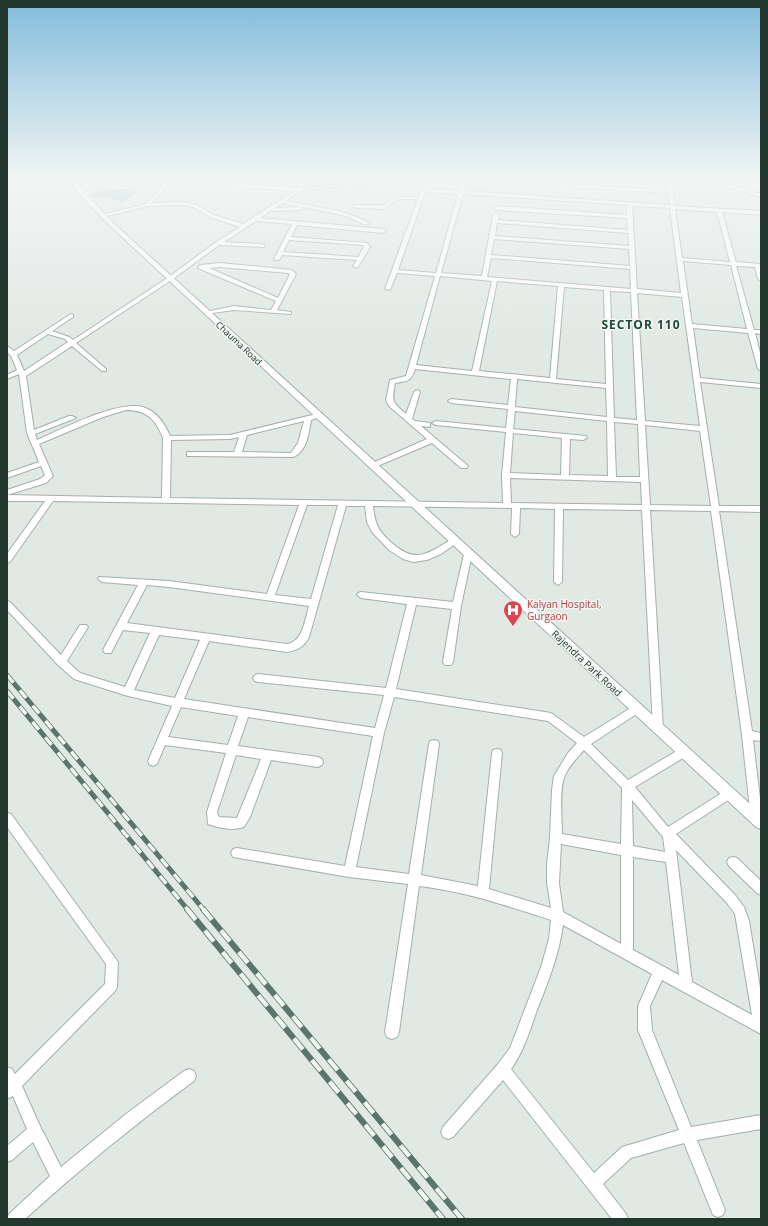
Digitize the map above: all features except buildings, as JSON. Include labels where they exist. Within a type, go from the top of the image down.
[{"type":"street","name":"Chauma Road","points":[[123,234],[414,504]]},
{"type":"street","points":[[7,377],[22,373],[74,343],[172,278],[231,234]]},
{"type":"street","points":[[277,259],[290,234]]},
{"type":"street","points":[[388,289],[408,234]]},
{"type":"street","points":[[449,234],[412,367],[407,379],[392,381],[389,400],[392,406],[410,422],[464,466]]},
{"type":"street","points":[[631,234],[658,728]]},
{"type":"street","points":[[676,234],[759,821]]},
{"type":"street","points":[[725,234],[761,370]]},
{"type":"street","points":[[484,279],[492,237],[632,248]]},
{"type":"street","points":[[288,238],[365,244],[367,247],[356,266]]},
{"type":"street","points":[[218,243],[262,246]]},
{"type":"street","points":[[280,253],[361,259]]},
{"type":"street","points":[[488,256],[633,268]]},
{"type":"street","points":[[680,259],[759,266],[761,279]]},
{"type":"street","points":[[190,264],[278,300]]},
{"type":"street","points":[[202,268],[220,265],[290,271],[293,274],[272,312]]},
{"type":"street","points":[[395,271],[685,295]]},
{"type":"street","points":[[475,373],[495,280]]},
{"type":"street","points":[[553,380],[561,285]]},
{"type":"street","points":[[560,294],[589,287]]},
{"type":"street","points":[[607,289],[612,478]]},
{"type":"street","points":[[207,313],[234,308],[289,313]]},
{"type":"street","points":[[14,354],[71,316]]},
{"type":"street","points":[[689,326],[761,332]]},
{"type":"street","points":[[47,332],[65,336],[104,370]]},
{"type":"street","points":[[7,348],[14,354],[22,373],[27,414],[35,443],[49,476],[47,479],[7,493]]},
{"type":"street","points":[[412,367],[609,386]]},
{"type":"street","points":[[507,505],[506,475],[514,377]]},
{"type":"street","points":[[697,380],[761,386]]},
{"type":"street","points":[[410,422],[417,392]]},
{"type":"street","points":[[451,401],[704,430]]},
{"type":"street","points":[[35,443],[115,410],[135,408],[143,409],[156,419],[164,430],[167,438],[166,500]]},
{"type":"street","points":[[167,438],[222,437],[244,434],[318,416]]},
{"type":"street","points":[[32,433],[72,418]]},
{"type":"street","points":[[190,454],[293,455],[297,452],[303,440],[308,418]]},
{"type":"street","points":[[410,422],[427,425]]},
{"type":"street","points":[[436,423],[583,438]]},
{"type":"street","points":[[237,455],[244,434]]},
{"type":"street","points":[[565,477],[566,437]]},
{"type":"street","points":[[372,465],[432,440]]},
{"type":"street","points":[[7,476],[43,463]]},
{"type":"street","points":[[506,475],[644,480]]},
{"type":"street","points":[[7,498],[761,509]]},
{"type":"street","points":[[7,560],[51,498]]},
{"type":"street","points":[[270,598],[304,502]]},
{"type":"street","points":[[121,626],[287,648],[296,647],[302,643],[304,637],[343,503]]},
{"type":"street","points":[[369,503],[372,523],[377,534],[399,554],[408,559],[418,560],[429,556],[455,541]]},
{"type":"street","name":"Rajendra Park Road","points":[[414,504],[759,821]]},
{"type":"street","points":[[515,534],[516,505]]},
{"type":"street","points":[[558,582],[559,506]]},
{"type":"street","points":[[448,662],[457,606],[468,554]]},
{"type":"street","points":[[102,579],[144,582],[314,603]]},
{"type":"street","points":[[108,650],[144,582]]},
{"type":"street","points":[[361,595],[457,606]]},
{"type":"street","points":[[349,872],[379,733],[396,670],[412,601]]},
{"type":"street","points":[[7,604],[70,672],[77,676],[155,699],[177,701],[244,713],[379,733]]},
{"type":"street","points":[[61,662],[83,627]]},
{"type":"street","points":[[128,692],[156,631]]},
{"type":"street","points":[[153,761],[177,701],[206,637]]},
{"type":"street","points":[[258,678],[389,692],[551,717],[584,743],[626,786],[662,828],[731,899],[740,911],[743,921],[760,1027]]},
{"type":"street","points":[[448,1132],[515,1052],[544,974],[555,938],[558,916],[553,883],[553,864],[556,838],[557,790],[560,776],[572,756],[584,743],[637,708]]},
{"type":"street","points":[[244,713],[212,812],[212,820],[225,824],[240,823],[244,817],[268,755]]},
{"type":"street","points":[[747,734],[761,737]]},
{"type":"street","points":[[162,740],[318,762]]},
{"type":"street","points":[[392,1032],[434,744]]},
{"type":"street","points":[[626,786],[684,752]]},
{"type":"street","points":[[483,893],[497,753]]},
{"type":"street","points":[[626,786],[627,952]]},
{"type":"street","points":[[668,833],[730,794]]},
{"type":"street","points":[[7,818],[112,962],[111,987],[9,1084],[19,1093],[35,1131],[59,1178]]},
{"type":"street","points":[[668,833],[686,985]]},
{"type":"street","points":[[556,838],[670,858]]},
{"type":"street","points":[[237,853],[349,872],[434,882],[483,893],[558,916],[627,952],[760,1027]]},
{"type":"street","points":[[733,862],[761,889]]},
{"type":"street","points":[[660,971],[644,1006],[645,1030],[686,1135],[718,1210]]},
{"type":"street","points":[[502,1069],[621,1219]]},
{"type":"street","points":[[14,1219],[59,1178],[131,1119],[189,1076]]},
{"type":"street","points":[[593,1183],[627,1152],[686,1135],[761,1122]]},
{"type":"street","points":[[7,1155],[35,1131]]},
{"type":"railway","points":[[7,675],[204,910]]},
{"type":"railway","points":[[7,691],[188,910]]},
{"type":"railway","points":[[187,909],[443,1219]]},
{"type":"railway","points":[[203,909],[462,1219]]},
{"type":"place","name":"Kalyan Hospital, Gurgaon","points":[[513,627]]},
{"type":"district","name":"SECTOR 110","points":[[641,324]]}]
